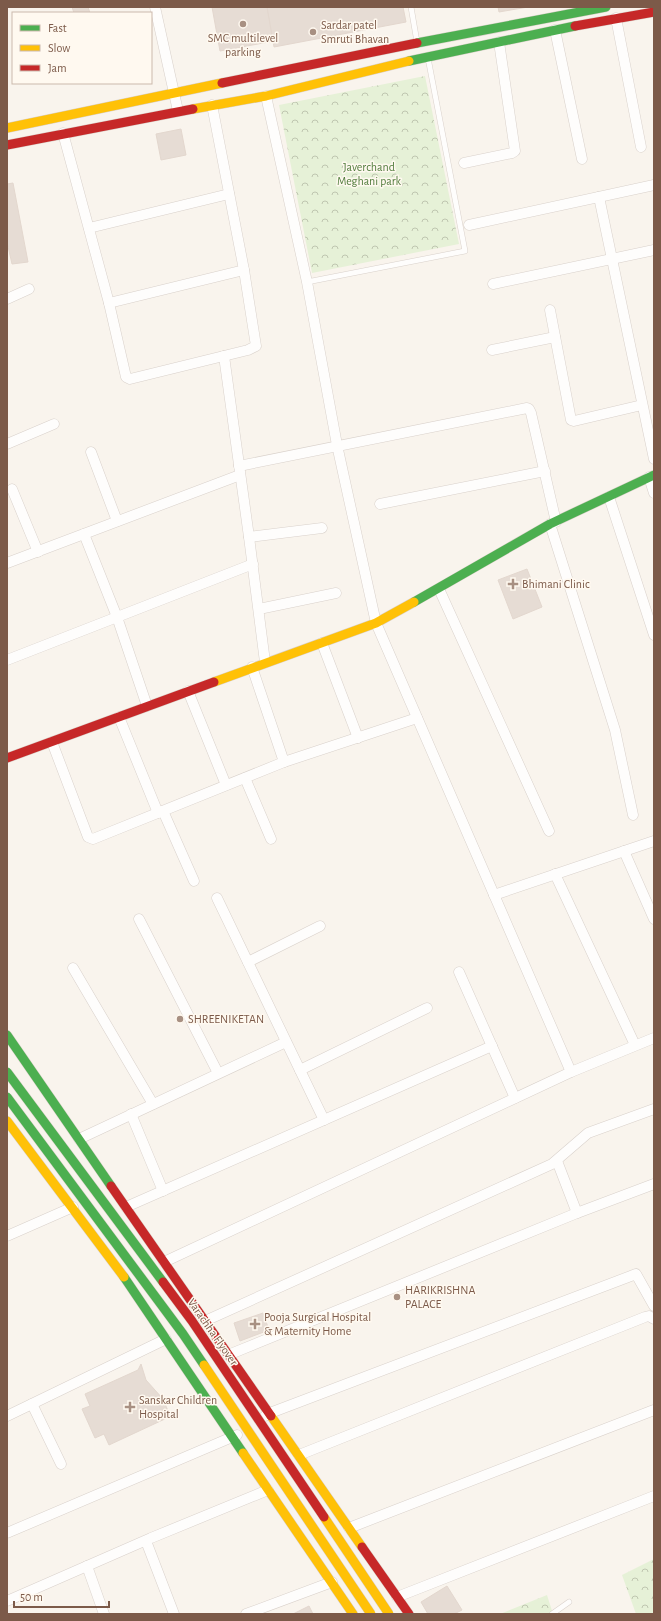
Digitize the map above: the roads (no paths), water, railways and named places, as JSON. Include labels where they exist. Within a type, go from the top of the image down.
[{"type":"street","points":[[155,7],[178,111]]},
{"type":"street","points":[[7,145],[178,111],[266,96],[422,50],[606,7]]},
{"type":"street","points":[[7,128],[174,91],[422,50],[499,42],[616,18],[654,12]]},
{"type":"street","points":[[616,18],[641,147]]},
{"type":"street","points":[[555,30],[582,159]]},
{"type":"street","points":[[464,163],[512,153],[515,151],[499,42]]},
{"type":"street","points":[[266,96],[307,282],[337,445],[376,623],[571,1072]]},
{"type":"street","points":[[63,133],[128,380],[248,350],[256,346],[244,270],[212,105]]},
{"type":"street","points":[[469,225],[654,185]]},
{"type":"street","points":[[88,228],[229,194]]},
{"type":"street","points":[[599,197],[654,459]]},
{"type":"street","points":[[493,284],[654,250]]},
{"type":"street","points":[[109,304],[244,270]]},
{"type":"street","points":[[7,299],[29,290]]},
{"type":"street","points":[[550,310],[571,420],[642,405]]},
{"type":"street","points":[[492,350],[555,337]]},
{"type":"street","points":[[224,356],[265,662]]},
{"type":"street","points":[[7,563],[118,521],[240,470],[337,445],[527,408],[531,413],[545,472],[553,523],[614,730],[633,815]]},
{"type":"street","points":[[7,444],[54,424]]},
{"type":"street","points":[[91,452],[118,521]]},
{"type":"street","points":[[380,504],[545,472]]},
{"type":"street","points":[[7,758],[265,662],[376,623],[439,589],[553,523],[652,476],[654,493]]},
{"type":"street","points":[[12,488],[38,552]]},
{"type":"street","points":[[609,497],[654,635]]},
{"type":"street","points":[[249,536],[322,528]]},
{"type":"street","points":[[84,534],[116,617],[147,706]]},
{"type":"street","points":[[7,660],[253,564]]},
{"type":"street","points":[[439,589],[550,831]]},
{"type":"street","points":[[258,609],[336,593]]},
{"type":"street","points":[[322,643],[358,738]]},
{"type":"street","points":[[252,667],[284,762]]},
{"type":"street","points":[[188,691],[226,785]]},
{"type":"street","points":[[119,717],[160,812],[194,881]]},
{"type":"street","points":[[52,742],[88,837],[95,839],[284,762],[417,718]]},
{"type":"street","points":[[245,778],[271,840]]},
{"type":"street","points":[[494,895],[654,841]]},
{"type":"street","points":[[624,851],[654,919]]},
{"type":"street","points":[[555,874],[635,1045]]},
{"type":"street","points":[[217,898],[324,1120]]},
{"type":"street","points":[[139,919],[218,1074]]},
{"type":"street","points":[[248,962],[320,926]]},
{"type":"street","points":[[73,968],[153,1104]]},
{"type":"street","points":[[459,972],[515,1098]]},
{"type":"street","points":[[300,1070],[428,1008]]},
{"type":"street","points":[[7,1035],[409,1614]]},
{"type":"street","points":[[164,1262],[571,1072],[654,1038]]},
{"type":"street","points":[[79,1138],[286,1042]]},
{"type":"street","points":[[126,1207],[492,1046]]},
{"type":"street","name":"Varachha Flyover","points":[[7,1072],[192,1321],[389,1614]]},
{"type":"street","points":[[7,1097],[183,1334],[371,1614]]},
{"type":"street","points":[[50,1097],[7,1121],[133,1289],[353,1614]]},
{"type":"street","points":[[205,1321],[558,1160],[588,1133],[654,1109]]},
{"type":"street","points":[[131,1114],[163,1191]]},
{"type":"street","points":[[558,1160],[577,1213]]},
{"type":"street","points":[[228,1355],[577,1213],[654,1184]]},
{"type":"street","points":[[7,1236],[72,1207]]},
{"type":"street","points":[[7,1533],[233,1438],[270,1413],[636,1274],[654,1306]]},
{"type":"street","points":[[299,1455],[649,1316],[654,1316]]},
{"type":"street","points":[[7,1416],[166,1339]]},
{"type":"street","points":[[32,1404],[61,1464]]},
{"type":"street","points":[[349,1528],[654,1410]]},
{"type":"street","points":[[7,1601],[268,1490]]},
{"type":"street","points":[[397,1597],[654,1496]]},
{"type":"street","points":[[146,1541],[174,1614]]},
{"type":"street","points":[[87,1566],[104,1614]]},
{"type":"street","points":[[246,1614],[332,1582]]},
{"type":"lane","points":[[307,282],[465,251],[422,50],[411,7]]},
{"type":"lane","points":[[552,1614],[569,1602]]},
{"type":"place","name":"SMC multilevel parking","points":[[243,24]]},
{"type":"place","name":"Sardar patel Smruti Bhavan","points":[[313,32]]},
{"type":"place","name":"Bhimani Clinic","points":[[513,584]]},
{"type":"place","name":"SHREENIKETAN","points":[[180,1019]]},
{"type":"place","name":"HARIKRISHNA PALACE","points":[[397,1297]]},
{"type":"place","name":"Pooja Surgical Hospital & Maternity Home","points":[[255,1324]]},
{"type":"place","name":"Sanskar Children Hospital","points":[[130,1407]]},
{"type":"park label","name":"Javerchand Meghani park","points":[[369,174]]}]
